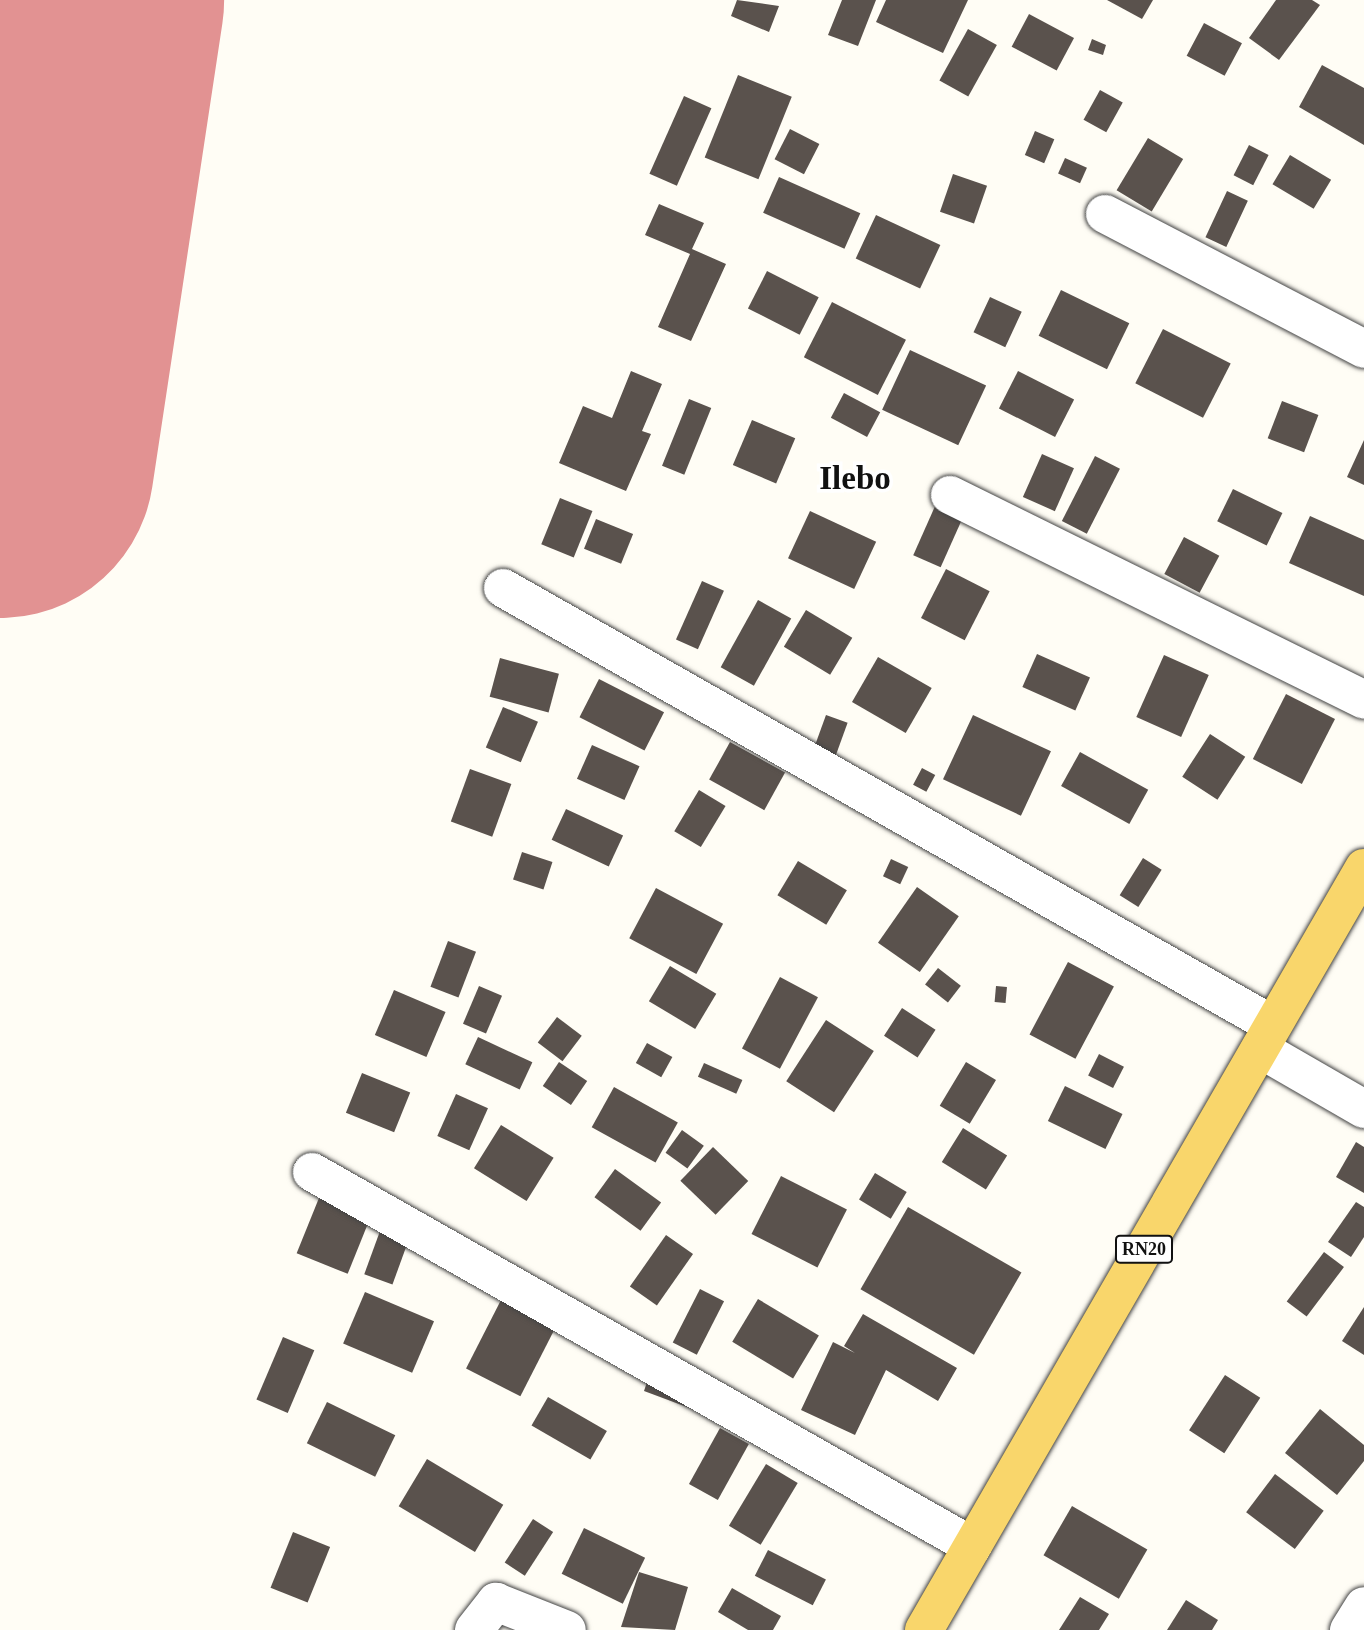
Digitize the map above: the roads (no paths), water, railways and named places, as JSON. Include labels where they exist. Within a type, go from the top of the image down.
[{"type":"main road","name":"RN20","points":[[924,1630],[1364,868]]},
{"type":"street","points":[[1105,214],[1364,349]]},
{"type":"street","points":[[950,495],[1364,700]]},
{"type":"street","points":[[503,588],[1266,1037],[1364,1110]]},
{"type":"street","points":[[312,1172],[972,1546]]},
{"type":"street","points":[[474,1630],[496,1602],[567,1630]]},
{"type":"street","points":[[1349,1630],[1364,1606]]},
{"type":"district","name":"Ilebo","points":[[855,479]]}]
